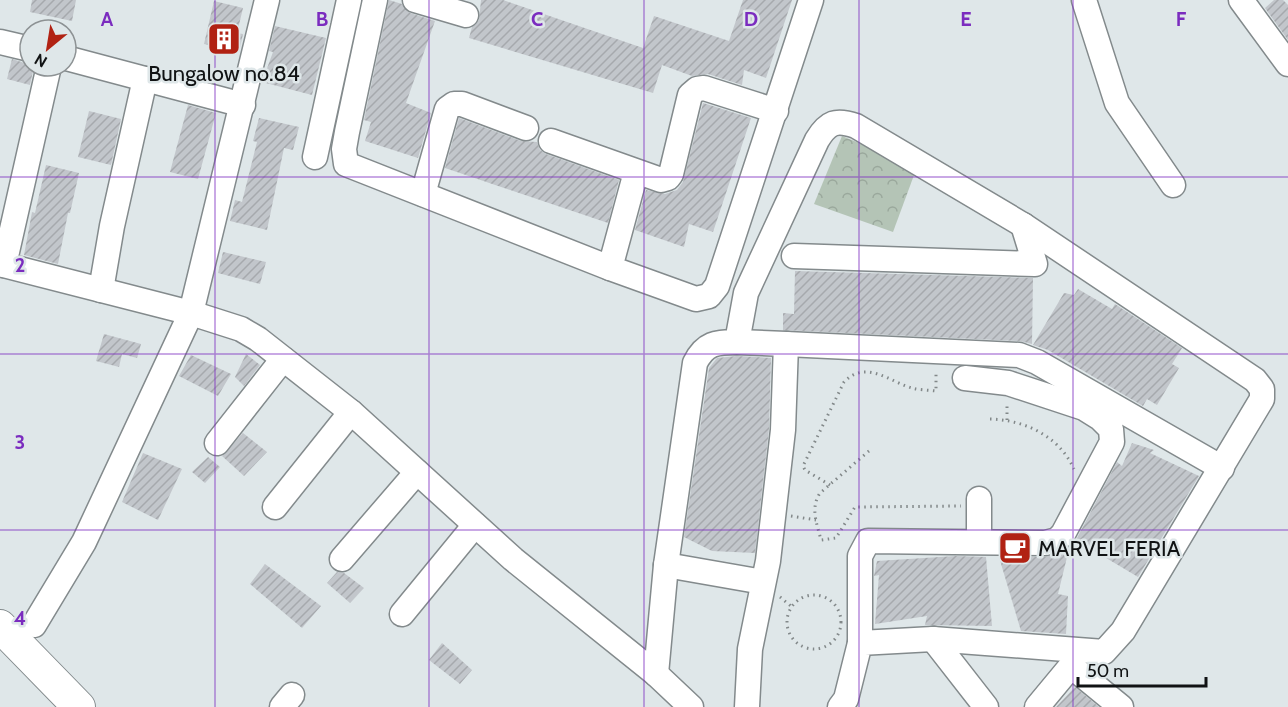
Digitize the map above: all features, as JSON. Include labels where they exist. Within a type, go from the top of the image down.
[{"type":"main road","points":[[0,626],[65,701]]},
{"type":"street","points":[[34,625],[84,542],[191,313],[267,0]]},
{"type":"street","points":[[315,157],[349,0]]},
{"type":"street","points":[[375,0],[347,132],[344,149],[346,164],[696,298],[709,296],[717,286],[811,0]]},
{"type":"street","points":[[415,0],[466,15]]},
{"type":"street","points":[[1084,0],[1117,103],[1173,185]]},
{"type":"street","points":[[1241,0],[1288,64]]},
{"type":"street","points":[[0,42],[18,46]]},
{"type":"street","points":[[78,61],[243,105]]},
{"type":"street","points":[[46,78],[2,264],[191,313],[241,329],[351,412],[513,559],[656,674],[691,707]]},
{"type":"street","points":[[101,290],[112,226],[146,79]]},
{"type":"street","points":[[551,141],[661,180],[668,178],[690,95],[697,89],[704,88],[776,111]]},
{"type":"street","points":[[423,194],[447,109],[454,104],[462,104],[526,128]]},
{"type":"street","points":[[737,342],[746,293],[817,140],[825,128],[834,122],[856,126],[1023,225],[1255,380],[1262,389],[1262,399],[1222,468],[1123,631],[1104,652],[933,639],[860,643]]},
{"type":"street","points":[[610,267],[636,172]]},
{"type":"street","points":[[794,256],[1035,264],[1023,225]]},
{"type":"street","points":[[656,674],[666,565],[695,363],[701,351],[710,344],[737,342],[1019,355],[1037,362],[1222,468]]},
{"type":"street","points":[[747,707],[750,649],[763,582],[783,430],[786,344]]},
{"type":"street","points":[[217,443],[283,359]]},
{"type":"street","points":[[840,707],[846,699],[860,643],[860,556],[868,541],[1046,543],[1057,540],[1063,534],[1113,442],[1111,429],[1100,418],[1084,408],[1008,382],[965,378]]},
{"type":"street","points":[[275,507],[351,412]]},
{"type":"street","points":[[342,559],[417,472]]},
{"type":"street","points":[[979,499],[979,541]]},
{"type":"street","points":[[402,614],[475,525]]},
{"type":"street","points":[[666,565],[763,582]]},
{"type":"street","points":[[933,639],[986,707]]},
{"type":"street","points":[[1037,707],[1071,666],[1121,707]]},
{"type":"path","points":[[830,485],[805,471],[803,466],[844,382],[851,375],[867,373],[888,375],[910,387],[936,391],[936,363]]},
{"type":"path","points":[[990,419],[1028,425],[1048,438],[1068,456],[1076,473]]},
{"type":"path","points":[[869,451],[815,501],[814,511],[821,540],[836,538],[855,507],[964,506],[979,499]]},
{"type":"path","points":[[813,595],[822,596],[837,607],[841,625],[834,641],[817,649],[800,644],[794,639],[788,623],[792,607],[798,601],[813,595]]},
{"type":"green space","points":[[842,136],[917,167],[893,232],[814,204]]},
{"type":"building","points":[[32,0],[76,0],[73,18],[58,18],[30,12]]},
{"type":"building","points":[[389,0],[402,4],[410,13],[435,21],[406,103],[431,113],[418,158],[365,141],[371,122],[364,120]]},
{"type":"building","points":[[481,0],[503,0],[643,48],[654,16],[729,41],[743,0],[792,0],[766,78],[744,70],[742,85],[708,74],[692,76],[662,65],[653,93],[469,38],[472,27],[479,20]]},
{"type":"building","points":[[1274,0],[1283,0],[1288,5],[1288,40],[1265,8]]},
{"type":"building","points":[[214,1],[243,8],[237,33],[243,34],[239,52],[204,44]]},
{"type":"building","points":[[275,26],[326,38],[312,95],[262,82],[273,52],[269,51]]},
{"type":"building","points":[[12,59],[18,61],[18,78],[31,78],[30,85],[7,79]]},
{"type":"building","points":[[703,103],[751,118],[713,232],[689,224],[684,247],[635,230],[646,190],[665,194],[677,190],[683,182]]},
{"type":"building","points":[[188,105],[216,113],[198,179],[170,172]]},
{"type":"building","points":[[89,111],[121,119],[111,165],[78,157]]},
{"type":"building","points":[[259,118],[299,127],[293,150],[284,148],[267,230],[230,221],[235,200],[242,202],[257,142],[253,141]]},
{"type":"building","points":[[459,118],[521,141],[537,142],[540,150],[546,154],[619,180],[608,223],[445,168]]},
{"type":"building","points":[[46,165],[79,173],[58,264],[24,255],[32,212],[35,213]]},
{"type":"building","points":[[223,252],[266,262],[260,284],[218,273]]},
{"type":"building","points":[[795,271],[1033,278],[1032,344],[1020,341],[783,330],[783,313],[794,314]]},
{"type":"building","points":[[1078,289],[1112,309],[1115,304],[1182,348],[1172,364],[1179,368],[1157,405],[1147,399],[1143,406],[1048,350],[1033,345],[1064,293],[1074,295]]},
{"type":"building","points":[[104,334],[141,344],[137,358],[122,354],[119,367],[96,361]]},
{"type":"building","points":[[246,354],[260,365],[244,386],[235,377]]},
{"type":"building","points":[[191,355],[231,374],[218,396],[179,376]]},
{"type":"building","points":[[737,356],[771,358],[769,429],[755,553],[712,551],[684,537],[709,368],[717,358]]},
{"type":"building","points":[[243,433],[267,452],[244,476],[222,456]]},
{"type":"building","points":[[1132,443],[1154,450],[1150,453],[1199,476],[1138,577],[1076,540],[1117,462],[1122,466]]},
{"type":"building","points":[[143,453],[182,469],[158,520],[122,502]]},
{"type":"building","points":[[208,457],[220,467],[205,483],[192,472]]},
{"type":"building","points":[[1069,549],[1058,594],[1068,596],[1066,634],[1021,631],[999,557],[1045,557]]},
{"type":"building","points":[[956,556],[986,557],[992,626],[925,625],[927,616],[875,624],[879,575],[874,576],[877,561]]},
{"type":"building","points":[[265,564],[321,606],[302,628],[250,584]]},
{"type":"building","points":[[337,572],[344,573],[364,588],[350,603],[327,583]]},
{"type":"building","points":[[442,643],[472,670],[460,684],[429,660]]},
{"type":"building","points":[[1075,687],[1099,707],[1056,707]]},
{"type":"place","name":"Bungalow no.84","points":[[224,39]]},
{"type":"place","name":"MARVEL FERIA","points":[[1015,548]]}]
